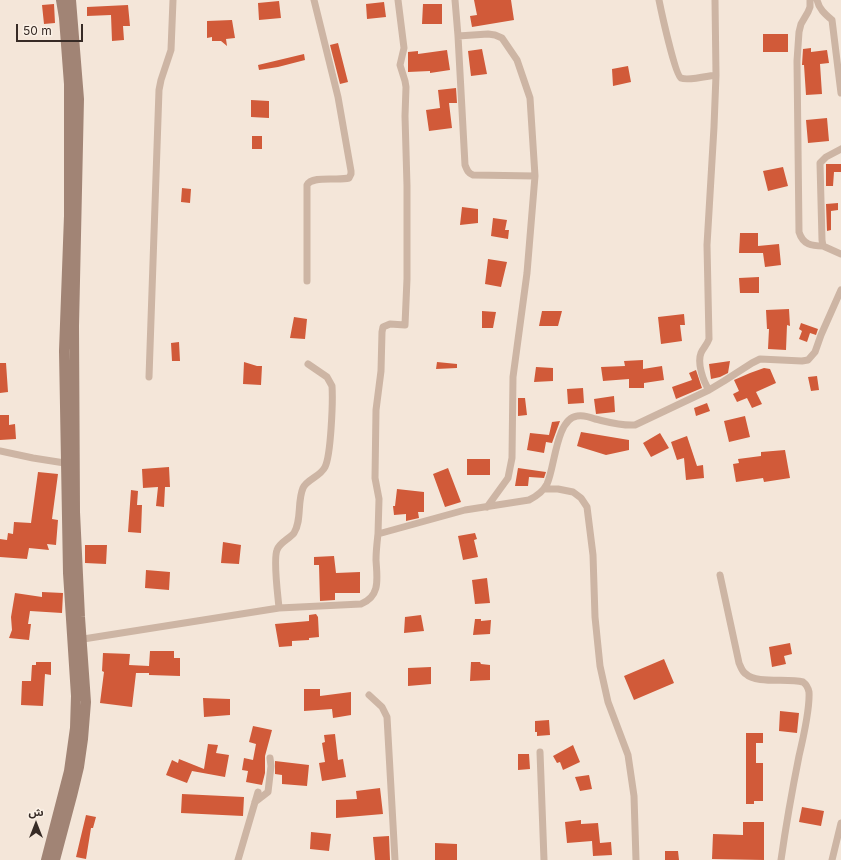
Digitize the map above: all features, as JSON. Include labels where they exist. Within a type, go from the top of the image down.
[{"type":"main road","points":[[46,860],[65,787],[73,747],[77,640],[75,512],[64,351],[68,216],[69,84],[64,18],[61,0]]},
{"type":"main road","points":[[71,0],[79,99],[71,464]]},
{"type":"main road","points":[[55,860],[72,796],[83,739],[86,702],[77,640]]},
{"type":"street","points":[[150,377],[159,90],[171,50],[173,0]]},
{"type":"street","points":[[307,281],[308,182],[313,179],[343,180],[348,178],[351,174],[338,97],[314,0]]},
{"type":"street","points":[[77,640],[279,608],[361,604],[369,601],[376,590],[379,499],[375,478],[376,410],[381,371],[382,332],[383,327],[386,325],[405,325],[407,279],[407,186],[404,116],[406,87],[400,65],[404,48],[398,0]]},
{"type":"street","points":[[456,0],[465,165],[467,170],[473,175],[535,176]]},
{"type":"street","points":[[659,0],[674,62],[679,76],[682,78],[689,78],[716,75]]},
{"type":"street","points":[[709,390],[702,379],[700,354],[707,344],[708,339],[706,245],[716,75],[714,0]]},
{"type":"street","points":[[810,0],[810,7],[799,28],[799,232],[802,239],[809,245],[823,246],[841,254]]},
{"type":"street","points":[[817,0],[818,6],[832,20],[841,93]]},
{"type":"street","points":[[458,36],[481,34],[495,35],[502,38],[517,60],[530,98],[535,176],[527,273],[513,377],[511,465],[508,478],[487,506]]},
{"type":"street","points":[[823,246],[820,206],[820,163],[826,157],[841,149]]},
{"type":"street","points":[[378,534],[464,510],[529,500],[538,496],[547,484],[560,435],[565,424],[570,418],[578,415],[613,423],[635,425],[709,390],[724,382],[752,363],[760,360],[808,360],[815,352],[841,290]]},
{"type":"street","points":[[279,608],[276,550],[294,532],[298,522],[303,488],[323,470],[328,455],[332,386],[327,377],[308,364]]},
{"type":"street","points":[[0,451],[71,464]]},
{"type":"street","points":[[544,489],[558,489],[573,492],[581,498],[587,507],[593,555],[595,617],[600,666],[608,702],[628,755],[634,796],[636,860]]},
{"type":"street","points":[[720,575],[739,663],[743,672],[746,675],[756,679],[800,681],[805,683],[808,689],[809,695],[806,720],[781,860]]},
{"type":"street","points":[[369,695],[382,707],[387,717],[395,860]]},
{"type":"street","points":[[540,752],[544,860]]},
{"type":"street","points":[[255,802],[268,792],[271,766],[270,758]]},
{"type":"street","points":[[238,860],[258,792]]},
{"type":"street","points":[[832,860],[841,823]]},
{"type":"building","points":[[474,0],[511,0],[514,20],[472,27],[470,16],[477,15]]},
{"type":"building","points":[[279,1],[281,18],[259,20],[258,3]]},
{"type":"building","points":[[384,2],[386,17],[367,19],[366,4]]},
{"type":"building","points":[[54,4],[55,23],[44,24],[42,5]]},
{"type":"building","points":[[423,4],[442,4],[442,24],[422,24]]},
{"type":"building","points":[[128,5],[130,26],[123,26],[124,40],[112,41],[111,15],[87,16],[87,7]]},
{"type":"building","points":[[232,20],[235,38],[226,39],[227,46],[221,41],[212,41],[212,37],[207,38],[207,21]]},
{"type":"building","points":[[763,34],[788,34],[788,52],[763,52]]},
{"type":"building","points":[[338,43],[348,82],[340,84],[330,45]]},
{"type":"building","points":[[811,48],[811,52],[827,50],[829,63],[820,64],[822,94],[806,95],[804,65],[802,65],[803,49]]},
{"type":"building","points":[[482,49],[487,74],[471,76],[468,51]]},
{"type":"building","points":[[447,50],[450,70],[430,73],[430,71],[408,72],[408,52],[418,51],[418,54]]},
{"type":"building","points":[[304,54],[305,60],[259,70],[258,65]]},
{"type":"building","points":[[628,66],[631,82],[613,86],[612,69]]},
{"type":"building","points":[[456,88],[457,103],[449,103],[452,128],[429,131],[426,110],[440,108],[438,90]]},
{"type":"building","points":[[251,100],[269,101],[269,118],[251,117]]},
{"type":"building","points":[[827,118],[829,141],[808,143],[806,120]]},
{"type":"building","points":[[252,136],[262,136],[262,149],[252,149]]},
{"type":"building","points":[[826,164],[841,164],[841,172],[834,172],[833,186],[826,186]]},
{"type":"building","points":[[783,167],[788,186],[768,191],[763,171]]},
{"type":"building","points":[[182,188],[191,189],[190,203],[181,202]]},
{"type":"building","points":[[838,203],[838,210],[831,211],[831,230],[827,231],[826,204]]},
{"type":"building","points":[[462,207],[478,209],[478,223],[460,225]]},
{"type":"building","points":[[493,218],[507,220],[505,230],[509,230],[508,239],[491,236]]},
{"type":"building","points":[[740,233],[758,233],[758,246],[779,244],[781,265],[765,267],[763,253],[739,253]]},
{"type":"building","points":[[488,259],[507,262],[501,287],[485,284]]},
{"type":"building","points":[[759,277],[759,293],[740,293],[739,278]]},
{"type":"building","points":[[789,309],[790,326],[787,325],[786,350],[768,349],[769,329],[767,329],[766,310]]},
{"type":"building","points":[[482,311],[496,312],[493,328],[482,328]]},
{"type":"building","points":[[542,311],[562,311],[558,326],[539,326]]},
{"type":"building","points":[[684,314],[685,325],[680,325],[682,341],[661,344],[658,317]]},
{"type":"building","points":[[294,317],[307,319],[305,339],[290,338]]},
{"type":"building","points":[[801,323],[818,329],[816,335],[810,333],[807,342],[799,339],[802,331],[799,329]]},
{"type":"building","points":[[179,342],[180,361],[172,361],[171,343]]},
{"type":"building","points":[[643,360],[643,369],[662,366],[664,380],[644,383],[644,388],[629,388],[629,379],[603,381],[601,367],[625,366],[624,361]]},
{"type":"building","points":[[730,361],[728,373],[711,379],[709,364]]},
{"type":"building","points":[[244,362],[262,366],[261,385],[243,384]]},
{"type":"building","points":[[437,362],[457,364],[457,368],[436,369]]},
{"type":"building","points":[[0,363],[6,363],[8,392],[0,393]]},
{"type":"building","points":[[536,367],[553,368],[553,381],[534,382]]},
{"type":"building","points":[[764,368],[770,369],[776,383],[756,392],[762,404],[752,408],[747,398],[737,402],[733,394],[739,391],[734,380]]},
{"type":"building","points":[[696,370],[702,388],[676,399],[672,387],[692,380],[689,373]]},
{"type":"building","points":[[817,376],[819,390],[811,391],[808,377]]},
{"type":"building","points":[[583,388],[584,403],[568,404],[567,389]]},
{"type":"building","points":[[614,396],[615,412],[596,414],[594,399]]},
{"type":"building","points":[[518,398],[525,398],[527,415],[518,416]]},
{"type":"building","points":[[707,403],[710,411],[696,416],[694,408]]},
{"type":"building","points":[[0,415],[9,415],[9,425],[15,424],[16,439],[0,440]]},
{"type":"building","points":[[745,416],[750,437],[729,442],[724,421]]},
{"type":"building","points":[[560,421],[552,443],[546,442],[544,453],[527,450],[530,433],[549,435],[552,422]]},
{"type":"building","points":[[581,432],[629,440],[629,450],[606,455],[577,446]]},
{"type":"building","points":[[660,433],[669,448],[651,457],[643,443]]},
{"type":"building","points":[[687,436],[697,466],[703,465],[704,478],[686,480],[684,458],[677,460],[671,442]]},
{"type":"building","points":[[785,450],[790,478],[764,482],[763,478],[736,482],[733,464],[739,463],[738,459],[761,456],[761,452]]},
{"type":"building","points":[[467,459],[490,459],[490,475],[467,475]]},
{"type":"building","points":[[169,467],[170,487],[165,487],[164,507],[156,506],[158,487],[143,488],[142,469]]},
{"type":"building","points":[[448,468],[461,502],[445,507],[433,474]]},
{"type":"building","points":[[518,468],[546,472],[544,478],[529,477],[528,486],[515,486]]},
{"type":"building","points":[[38,472],[58,474],[52,519],[58,520],[56,545],[47,544],[49,550],[29,548],[27,559],[0,557],[0,539],[7,540],[8,533],[13,534],[14,522],[31,523]]},
{"type":"building","points":[[397,489],[424,492],[424,512],[418,512],[419,518],[406,521],[406,514],[394,515],[393,506],[395,506]]},
{"type":"building","points":[[131,490],[138,491],[137,505],[142,505],[141,533],[128,532]]},
{"type":"building","points":[[475,533],[477,539],[474,540],[478,557],[463,560],[458,536]]},
{"type":"building","points":[[223,542],[241,545],[239,564],[221,563]]},
{"type":"building","points":[[85,545],[107,545],[106,564],[85,563]]},
{"type":"building","points":[[334,556],[336,573],[360,572],[360,593],[335,593],[335,600],[320,601],[319,565],[314,565],[314,557]]},
{"type":"building","points":[[146,570],[170,572],[169,590],[145,588]]},
{"type":"building","points":[[487,578],[490,603],[475,604],[472,580]]},
{"type":"building","points":[[42,592],[63,593],[62,613],[30,611],[28,624],[31,624],[29,640],[9,638],[12,630],[11,617],[15,593],[42,597]]},
{"type":"building","points":[[316,614],[318,617],[319,637],[309,638],[309,640],[292,641],[292,646],[279,647],[275,624],[309,621],[309,615]]},
{"type":"building","points":[[421,615],[424,631],[404,633],[405,617]]},
{"type":"building","points":[[475,619],[481,619],[481,621],[491,620],[490,634],[473,635]]},
{"type":"building","points":[[790,643],[792,654],[784,656],[786,664],[772,667],[769,647]]},
{"type":"building","points":[[150,651],[174,651],[174,658],[180,658],[180,676],[136,673],[132,707],[100,703],[104,672],[102,671],[103,653],[130,654],[129,665],[149,666]]},
{"type":"building","points":[[664,659],[674,683],[634,700],[624,676]]},
{"type":"building","points":[[36,662],[51,662],[51,675],[45,674],[43,706],[21,705],[22,681],[31,681],[32,665],[36,665]]},
{"type":"building","points":[[471,662],[480,662],[481,664],[490,665],[490,680],[470,681]]},
{"type":"building","points":[[431,667],[431,684],[408,686],[408,668]]},
{"type":"building","points":[[304,689],[320,689],[320,696],[351,692],[351,715],[333,718],[332,709],[304,711]]},
{"type":"building","points":[[203,698],[230,699],[230,715],[204,717]]},
{"type":"building","points":[[780,711],[799,713],[797,733],[779,731]]},
{"type":"building","points":[[549,720],[550,735],[537,736],[537,732],[535,732],[535,721]]},
{"type":"building","points":[[253,726],[272,730],[265,756],[265,773],[262,785],[246,782],[248,771],[242,770],[244,758],[253,760],[256,744],[249,742]]},
{"type":"building","points":[[746,733],[763,733],[763,743],[756,743],[756,763],[763,763],[763,801],[754,801],[754,804],[746,804]]},
{"type":"building","points":[[335,734],[338,760],[343,759],[346,777],[322,781],[319,763],[325,762],[322,743],[325,742],[324,735]]},
{"type":"building","points":[[208,744],[218,745],[216,753],[229,755],[225,777],[192,771],[187,783],[166,775],[172,760],[178,763],[179,759],[204,769]]},
{"type":"building","points":[[573,745],[580,762],[563,770],[560,762],[557,763],[553,756]]},
{"type":"building","points":[[518,754],[529,754],[530,769],[518,770]]},
{"type":"building","points":[[275,761],[309,765],[307,786],[282,784],[282,775],[275,774]]},
{"type":"building","points":[[589,775],[592,789],[580,791],[575,777]]},
{"type":"building","points":[[380,788],[383,814],[336,818],[336,800],[357,799],[356,791]]},
{"type":"building","points":[[182,794],[244,797],[243,816],[181,813]]},
{"type":"building","points":[[802,807],[824,811],[821,826],[799,822]]},
{"type":"building","points":[[86,815],[96,817],[93,828],[91,828],[86,859],[76,857]]},
{"type":"building","points":[[581,820],[581,824],[598,823],[600,843],[611,842],[612,855],[593,856],[592,841],[567,843],[565,822]]},
{"type":"building","points":[[743,822],[764,822],[764,860],[712,859],[713,834],[743,835]]},
{"type":"building","points":[[311,832],[331,834],[329,851],[310,849]]},
{"type":"building","points":[[389,836],[390,860],[375,860],[373,837]]},
{"type":"building","points":[[435,843],[457,844],[457,860],[435,860]]},
{"type":"building","points":[[665,851],[678,851],[679,860],[665,860]]}]
